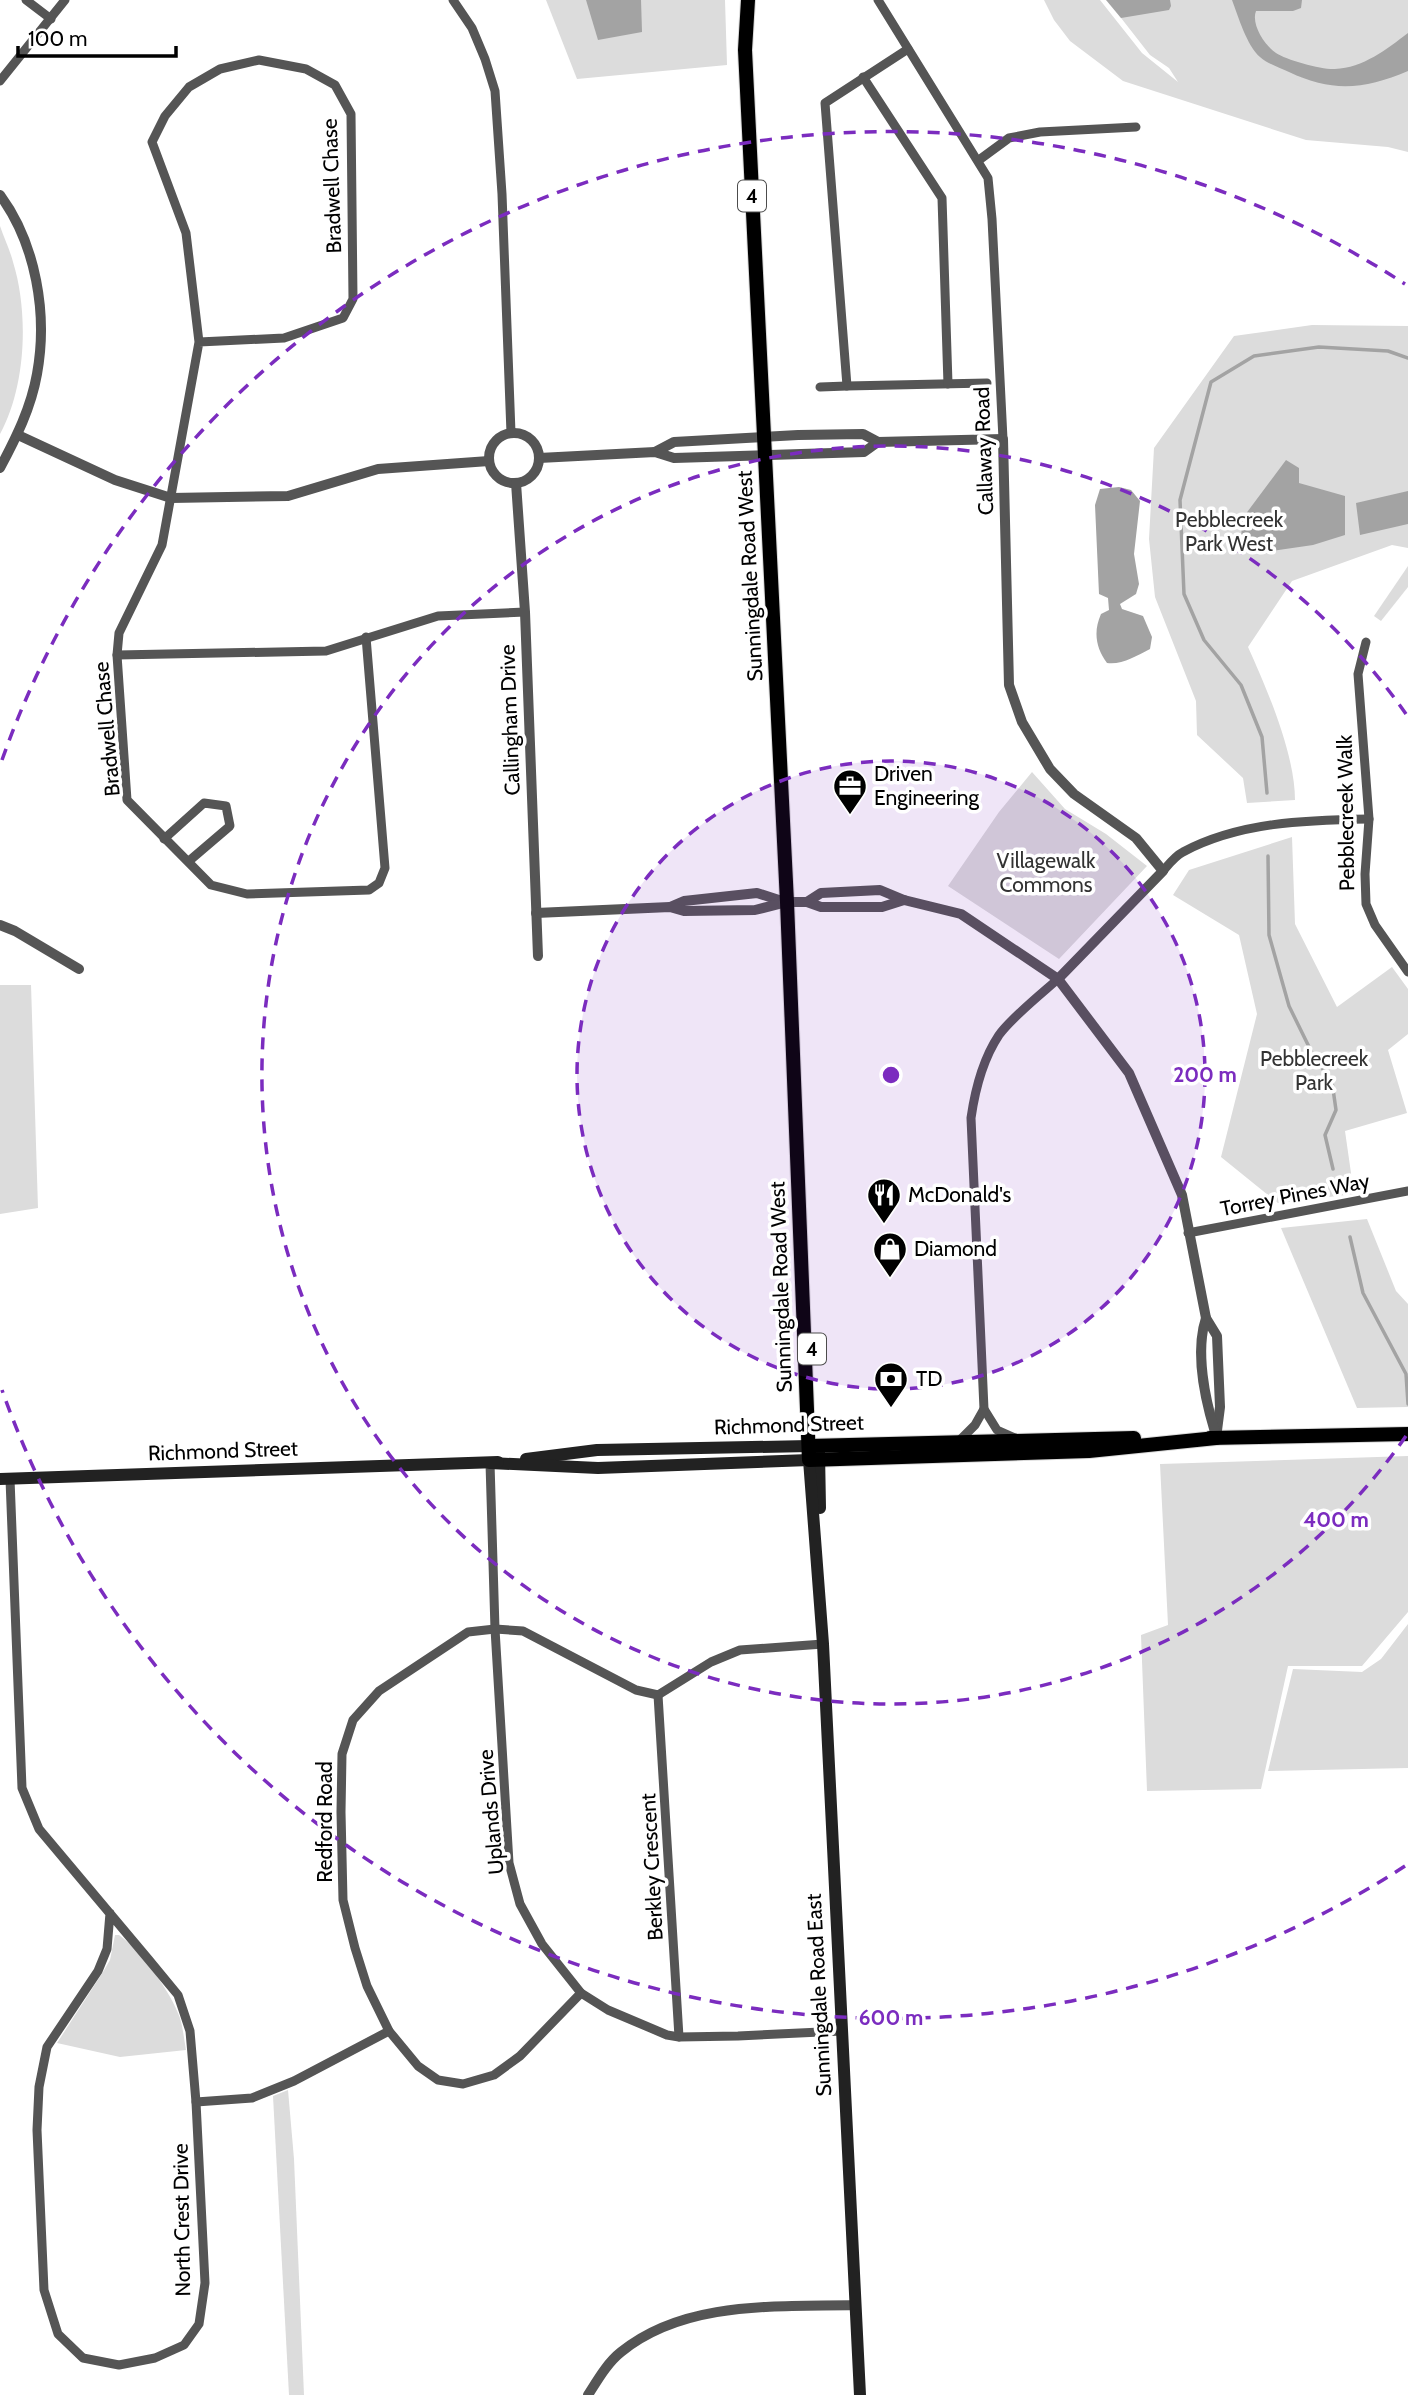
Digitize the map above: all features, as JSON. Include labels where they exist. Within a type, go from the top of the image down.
[{"type":"main road","name":"Sunningdale Road West","points":[[739,0],[745,24]]},
{"type":"main road","name":"Sunningdale Road West","points":[[748,0],[745,24],[796,1126],[808,1252],[814,1453]]},
{"type":"main road","name":"Richmond Street","points":[[814,1453],[958,1441],[1408,1434]]},
{"type":"main road","name":"Richmond Street","points":[[5,1479],[490,1463],[597,1450],[814,1453],[1088,1451],[1216,1438]]},
{"type":"main road","name":"Sunningdale Road East","points":[[814,1453],[860,2395]]},
{"type":"street","points":[[26,0],[51,19]]},
{"type":"street","points":[[0,81],[65,0]]},
{"type":"street","points":[[453,0],[472,28],[495,91],[512,433]]},
{"type":"street","name":"Callaway Road","points":[[878,0],[988,178],[1003,439],[1009,685],[1022,722],[1050,769],[1074,794],[1136,838],[1163,871]]},
{"type":"street","points":[[847,386],[825,103],[908,49]]},
{"type":"street","name":"Bradwell Chase","points":[[199,342],[284,338],[343,318],[353,299],[351,114],[335,85],[306,69],[259,60],[220,69],[189,87],[165,116],[152,142],[186,233],[199,342],[162,545],[119,633],[117,655],[127,800],[211,885],[247,894],[369,890],[379,883],[385,868],[366,637]]},
{"type":"street","points":[[863,77],[942,198],[948,384]]},
{"type":"street","points":[[979,160],[1009,138],[1040,132],[1136,127]]},
{"type":"street","points":[[0,195],[23,235],[32,265],[41,316],[37,373],[18,435],[0,468]]},
{"type":"street","points":[[820,387],[987,383]]},
{"type":"street","points":[[512,433],[527,437],[534,443],[539,458],[532,475],[516,483],[506,482],[498,477],[489,461],[494,442],[512,433]]},
{"type":"street","points":[[655,452],[674,442],[764,436],[863,434],[878,442],[1003,439]]},
{"type":"street","points":[[18,435],[115,480],[170,498],[288,496],[378,469],[489,461]]},
{"type":"street","points":[[539,458],[655,452],[674,458],[864,452],[878,442]]},
{"type":"street","name":"Callingham Drive","points":[[516,483],[525,612],[538,956]]},
{"type":"street","points":[[117,655],[326,650],[438,616],[525,612]]},
{"type":"street","name":"Pebblecreek Walk","points":[[1366,642],[1358,674],[1368,819],[1366,904],[1375,925],[1408,972]]},
{"type":"street","points":[[164,839],[204,803],[226,806],[230,826],[190,861]]},
{"type":"street","points":[[1020,1440],[998,1430],[984,1409],[971,1118],[974,1096],[989,1054],[1000,1033],[1058,979],[1181,853],[1238,830],[1314,820],[1368,819]]},
{"type":"street","points":[[807,902],[821,893],[880,890],[904,900],[961,914],[1058,979],[1129,1073],[1182,1195],[1206,1318],[1217,1336],[1220,1407],[1216,1438]]},
{"type":"street","points":[[670,907],[684,901],[757,893],[787,902]]},
{"type":"street","points":[[536,913],[670,907],[684,911],[755,910],[787,902],[807,902],[821,908],[882,906],[904,900]]},
{"type":"street","points":[[0,925],[79,969]]},
{"type":"street","name":"Torrey Pines Way","points":[[1188,1233],[1408,1191]]},
{"type":"street","points":[[1206,1318],[1200,1336],[1207,1408],[1216,1438]]},
{"type":"street","points":[[958,1441],[975,1425],[984,1409]]},
{"type":"street","name":"Uplands Drive","points":[[490,1463],[495,1629],[509,1863],[520,1904],[541,1944],[581,1993],[608,2010],[667,2035],[679,2037],[842,2031]]},
{"type":"street","name":"North Crest Drive","points":[[5,1479],[22,1788],[39,1829],[110,1913],[178,1995],[190,2031],[205,2283],[199,2324],[184,2345],[155,2358],[119,2365],[83,2358],[58,2334],[44,2290],[38,2099],[47,2047],[98,1971],[107,1949],[110,1913]]},
{"type":"street","name":"Redford Road","points":[[581,1993],[512,2062],[494,2076],[463,2084],[438,2080],[418,2066],[389,2031],[367,1986],[355,1948],[344,1900],[342,1754],[353,1720],[379,1691],[468,1632],[495,1629],[523,1631],[636,1690],[658,1695]]},
{"type":"street","points":[[658,1695],[711,1662],[740,1650],[824,1644]]},
{"type":"street","name":"Berkley Crescent","points":[[658,1695],[679,2037]]},
{"type":"street","points":[[196,2102],[252,2098],[294,2081],[389,2031]]},
{"type":"street","points":[[588,2395],[619,2353],[660,2327],[706,2314],[748,2309],[855,2305]]},
{"type":"green space","points":[[546,0],[725,0],[727,65],[577,79]]},
{"type":"green space","points":[[1044,0],[1100,0],[1142,53],[1178,82],[1169,68],[1150,55],[1107,0],[1408,0],[1408,152],[1388,147],[1306,140],[1123,81],[1070,41],[1054,20]]},
{"type":"green space","points":[[0,226],[18,282],[23,326],[20,372],[9,415],[0,434]]},
{"type":"green space","name":"Pebblecreek Park West","points":[[1312,325],[1408,326],[1408,548],[1392,545],[1292,581],[1248,647],[1285,742],[1295,800],[1247,803],[1243,778],[1197,735],[1196,701],[1155,597],[1149,539],[1154,448],[1234,336]]},
{"type":"green space","points":[[1408,566],[1408,587],[1381,621],[1374,616]]},
{"type":"green space","name":"Villagewalk Commons","points":[[1032,772],[1065,809],[1106,834],[1147,866],[1059,959],[948,886],[999,812]]},
{"type":"green space","name":"Pebblecreek Park","points":[[1292,837],[1295,924],[1337,1007],[1392,967],[1408,989],[1408,1034],[1388,1050],[1407,1113],[1345,1131],[1354,1194],[1278,1203],[1221,1157],[1257,1014],[1239,935],[1173,895],[1189,870]]},
{"type":"green space","points":[[0,985],[31,985],[38,1208],[0,1214]]},
{"type":"green space","points":[[1367,1219],[1396,1291],[1408,1304],[1408,1407],[1357,1408],[1281,1228]]},
{"type":"green space","points":[[1408,1456],[1408,1612],[1362,1666],[1288,1666],[1261,1789],[1147,1791],[1141,1635],[1168,1625],[1160,1464]]},
{"type":"green space","points":[[1408,1624],[1408,1768],[1268,1771],[1293,1669],[1362,1672],[1381,1659]]},
{"type":"green space","points":[[115,1935],[119,1935],[137,1951],[163,1985],[180,2018],[186,2050],[120,2057],[57,2043],[110,1960]]},
{"type":"green space","points":[[288,2090],[294,2159],[304,2395],[289,2395],[273,2096]]},
{"type":"shaded area","points":[[586,0],[641,0],[642,32],[598,40]]},
{"type":"shaded area","points":[[1106,0],[1170,0],[1171,6],[1169,10],[1121,18]]},
{"type":"shaded area","points":[[1232,0],[1302,0],[1301,8],[1293,11],[1256,11],[1255,22],[1263,40],[1276,53],[1322,68],[1345,68],[1365,61],[1408,33],[1408,71],[1363,85],[1335,86],[1305,79],[1270,64],[1255,52]]},
{"type":"shaded area","points":[[1286,460],[1299,468],[1299,483],[1345,496],[1345,535],[1313,545],[1257,553],[1241,544],[1242,519]]},
{"type":"shaded area","points":[[1119,487],[1131,490],[1140,501],[1134,554],[1139,584],[1136,594],[1120,604],[1122,609],[1143,616],[1152,637],[1150,649],[1124,661],[1107,663],[1097,640],[1101,614],[1109,610],[1108,598],[1099,594],[1095,505],[1100,489]]},
{"type":"shaded area","points":[[1408,491],[1408,524],[1360,535],[1356,503]]},
{"type":"waterway","points":[[1267,793],[1262,737],[1241,685],[1204,640],[1184,594],[1180,500],[1211,382],[1254,356],[1319,347],[1388,351],[1408,358]]},
{"type":"waterway","points":[[1268,856],[1269,935],[1289,1006],[1313,1055],[1332,1082],[1336,1110],[1325,1135],[1333,1169]]},
{"type":"waterway","points":[[1350,1237],[1363,1293],[1406,1374],[1408,1404]]},
{"type":"place","name":"Driven Engineering","points":[[850,816]]},
{"type":"place","name":"McDonald's","points":[[884,1225]]},
{"type":"place","name":"Diamond","points":[[890,1279]]},
{"type":"place","name":"TD","points":[[891,1409]]}]
